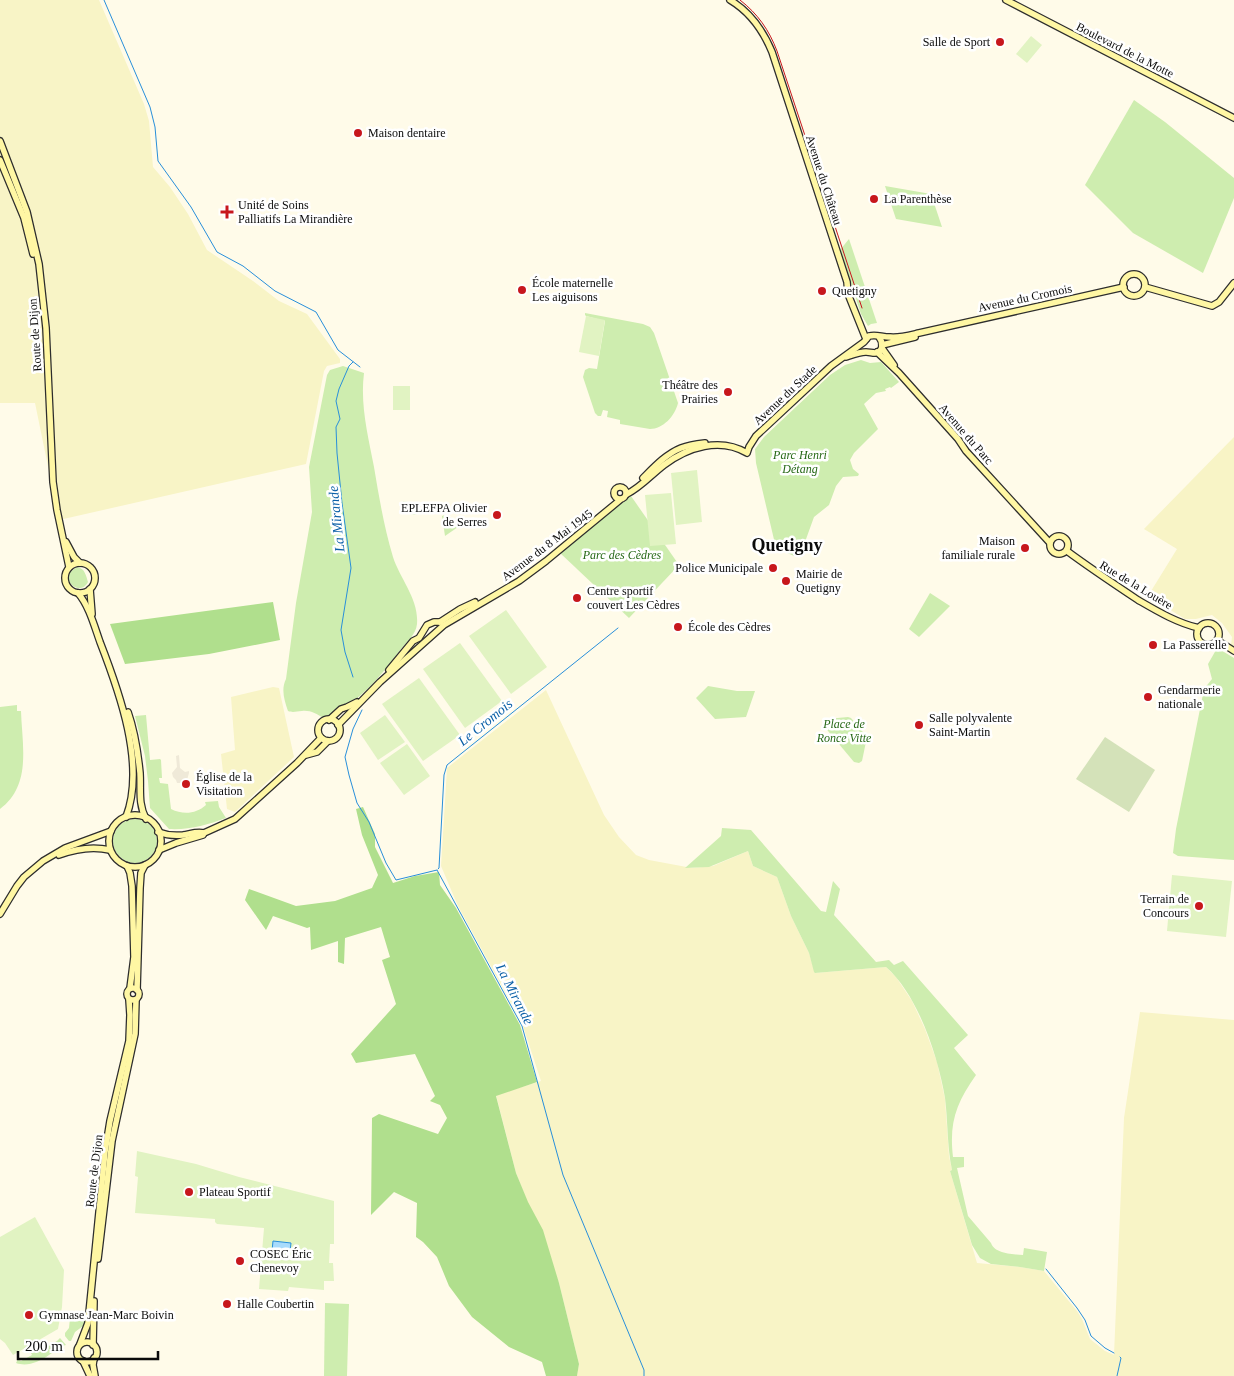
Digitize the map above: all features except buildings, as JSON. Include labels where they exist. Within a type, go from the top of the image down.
[{"type":"main road","name":"Avenue du Château","points":[[730,0],[744,10],[760,29],[772,52],[847,282],[848,294],[865,341]]},
{"type":"main road","name":"Boulevard de la Motte","points":[[1006,0],[1234,118]]},
{"type":"main road","name":"Route de Dijon","points":[[0,141],[27,212],[39,264],[46,328],[53,482],[56,510],[69,567]]},
{"type":"main road","points":[[0,160],[24,218],[42,287]]},
{"type":"main road","points":[[1132,274],[1139,275],[1144,280],[1145,287],[1141,293],[1132,295],[1124,287],[1124,280],[1132,274]]},
{"type":"main road","points":[[847,282],[866,329],[882,341],[880,348],[868,352],[865,348],[865,341],[872,335]]},
{"type":"main road","points":[[1145,287],[1212,306],[1219,302],[1234,283]]},
{"type":"main road","name":"Avenue du Cromois","points":[[879,337],[893,337],[930,330],[1124,287]]},
{"type":"main road","name":"Avenue du Cromois","points":[[880,348],[916,337],[930,330]]},
{"type":"main road","name":"Avenue du Stade","points":[[748,450],[756,436],[787,406],[831,366],[865,341]]},
{"type":"main road","name":"Avenue du Parc","points":[[880,348],[899,373],[958,439],[966,451],[1038,530],[1051,541]]},
{"type":"main road","name":"Avenue du Stade","points":[[844,358],[868,352]]},
{"type":"main road","points":[[748,450],[720,441],[694,444],[680,448],[661,461],[636,485],[626,491],[624,499],[617,498],[614,492],[616,488],[621,487],[626,491],[636,489],[664,465],[680,455],[706,446],[722,444],[748,450]]},
{"type":"main road","name":"Avenue du 8 Mai 1945","points":[[367,695],[439,626],[460,609],[491,596],[526,576],[613,506],[617,498]]},
{"type":"main road","name":"Route de Dijon","points":[[62,533],[74,556],[80,563]]},
{"type":"main road","points":[[1061,536],[1066,538],[1067,551],[1061,555],[1055,554],[1050,550],[1051,541],[1061,536]]},
{"type":"main road","name":"Rue de la Louère","points":[[1067,551],[1102,577],[1151,607],[1181,623],[1198,628]]},
{"type":"main road","points":[[78,593],[90,589],[94,583],[94,573],[88,565],[75,563],[65,573],[65,582],[70,589],[78,593],[83,599],[123,698],[133,730],[140,774],[140,802],[146,819]]},
{"type":"main road","points":[[90,589],[93,621]]},
{"type":"main road","points":[[380,682],[410,644],[419,638],[425,627],[430,623],[439,626]]},
{"type":"main road","points":[[1205,623],[1212,624],[1218,629],[1217,640],[1208,645],[1201,643],[1197,636],[1198,628],[1205,623]]},
{"type":"main road","points":[[1217,640],[1234,651]]},
{"type":"main road","points":[[114,678],[126,720],[132,751],[131,799],[126,817]]},
{"type":"main road","points":[[328,741],[321,738],[318,731],[322,722],[329,720],[341,709],[353,705],[367,695]]},
{"type":"main road","points":[[338,725],[367,695]]},
{"type":"main road","points":[[300,759],[319,750],[328,741],[332,741],[337,737],[340,731],[338,725],[334,721],[329,720]]},
{"type":"main road","points":[[159,850],[203,835],[235,819],[321,738]]},
{"type":"main road","points":[[136,816],[146,819],[154,824],[158,832],[159,850],[152,860],[146,864],[134,867],[126,866],[118,861],[110,850],[109,840],[111,832],[117,823],[126,817],[136,816]]},
{"type":"main road","points":[[0,914],[24,877],[43,861],[65,848],[111,832]]},
{"type":"main road","points":[[158,832],[172,836],[204,833]]},
{"type":"main road","points":[[43,861],[75,850],[90,848],[110,850]]},
{"type":"main road","name":"Route de Dijon","points":[[93,1344],[96,1274],[106,1184],[112,1140],[135,1034],[136,1000],[139,995],[140,888],[142,873],[146,864]]},
{"type":"main road","name":"Route de Dijon","points":[[80,1344],[88,1323],[105,1152],[110,1121],[129,1041],[130,1015],[129,1000],[126,994],[130,988],[134,957],[132,886],[130,873],[126,866]]},
{"type":"main road","points":[[130,988],[138,990]]},
{"type":"main road","points":[[129,1000],[136,1000]]},
{"type":"main road","points":[[90,1376],[83,1361],[77,1354],[80,1344],[88,1342],[93,1344],[96,1350],[93,1365],[95,1376]]},
{"type":"main road","points":[[83,1361],[89,1361],[94,1358]]},
{"type":"shaded area","points":[[0,0],[99,0],[144,104],[149,121],[153,167],[170,187],[188,214],[207,250],[279,301],[307,314],[340,359],[340,363],[327,366],[324,371],[306,464],[59,520],[35,403],[0,403]]},
{"type":"shaded area","points":[[1234,437],[1234,647],[1231,645],[1232,637],[1222,623],[1212,615],[1196,619],[1185,619],[1148,596],[1177,549],[1144,529]]},
{"type":"shaded area","points":[[273,687],[279,688],[294,757],[235,812],[227,809],[221,754],[235,750],[231,697]]},
{"type":"shaded area","points":[[546,690],[604,815],[619,837],[636,855],[649,860],[692,868],[713,866],[748,851],[753,866],[777,877],[791,916],[809,953],[815,973],[886,967],[896,977],[912,1001],[937,1062],[945,1099],[949,1156],[952,1170],[950,1171],[977,1263],[1044,1271],[1077,1311],[1090,1339],[1105,1351],[1114,1355],[1124,1118],[1140,1012],[1234,1020],[1234,1376],[577,1376],[579,1364],[559,1283],[516,1173],[496,1095],[541,1081],[522,1023],[458,906],[441,866],[447,768]]},
{"type":"shaded area","points":[[179,755],[180,768],[185,772],[189,771],[187,780],[184,783],[177,783],[172,773],[177,767],[176,756]]},
{"type":"green space","points":[[1031,36],[1042,45],[1027,63],[1016,54]]},
{"type":"green space","points":[[1134,100],[1165,122],[1234,178],[1234,198],[1203,273],[1133,233],[1085,185]]},
{"type":"green space","points":[[885,186],[931,194],[942,227],[896,219]]},
{"type":"green space","points":[[849,239],[877,323],[868,326],[861,314],[840,250]]},
{"type":"green space","points":[[585,313],[650,327],[654,333],[678,403],[671,417],[664,424],[650,429],[620,424],[620,420],[607,417],[608,411],[603,410],[601,416],[595,413],[583,377],[585,370],[589,368],[597,369],[605,321],[586,316]]},
{"type":"green space","points":[[586,316],[605,320],[599,356],[579,352]]},
{"type":"green space","name":"Parc Henri Détang","points":[[861,360],[870,363],[881,362],[899,382],[891,388],[885,389],[886,391],[876,393],[864,404],[878,429],[854,453],[850,460],[853,469],[859,474],[858,476],[843,477],[836,486],[829,505],[814,517],[801,553],[794,556],[776,548],[756,463],[755,449],[764,437],[830,375],[845,365]]},
{"type":"green space","points":[[343,366],[364,373],[363,397],[365,420],[384,523],[393,557],[415,606],[417,624],[411,638],[382,674],[367,689],[343,709],[323,718],[308,711],[288,711],[283,691],[312,512],[309,467],[327,375],[330,370]]},
{"type":"green space","points":[[393,386],[410,386],[410,410],[393,410]]},
{"type":"green space","points":[[697,470],[702,522],[676,525],[671,473]]},
{"type":"green space","points":[[671,493],[676,544],[650,546],[645,495]]},
{"type":"green space","name":"Parc des Cèdres","points":[[631,496],[679,565],[629,618],[559,552]]},
{"type":"green space","points":[[403,501],[418,504],[417,514],[401,512]]},
{"type":"green space","points":[[442,516],[449,516],[458,527],[445,536]]},
{"type":"green space","points":[[77,567],[86,575],[88,582],[81,588],[72,585],[68,579],[70,572]]},
{"type":"green space","points":[[930,593],[950,606],[919,637],[909,629]]},
{"type":"green space","points":[[273,602],[280,640],[209,654],[125,664],[110,624]]},
{"type":"green space","points":[[506,610],[547,667],[511,694],[469,636]]},
{"type":"green space","points":[[460,643],[502,701],[465,728],[423,669]]},
{"type":"green space","points":[[1219,649],[1234,658],[1234,860],[1178,856],[1173,853],[1176,829],[1204,689],[1212,679],[1208,664],[1216,650]]},
{"type":"green space","points":[[419,678],[460,735],[423,761],[382,704]]},
{"type":"green space","points":[[708,686],[737,691],[755,691],[746,717],[715,719],[696,698]]},
{"type":"green space","points":[[17,705],[17,711],[21,711],[23,764],[17,788],[0,809],[0,707]]},
{"type":"green space","points":[[146,715],[150,760],[161,760],[162,778],[159,778],[160,783],[168,784],[171,809],[189,813],[202,808],[206,805],[205,802],[218,801],[219,807],[226,818],[184,829],[169,829],[150,808],[145,756],[135,716]]},
{"type":"green space","points":[[385,715],[405,742],[378,760],[360,733]]},
{"type":"green space","name":"Place de Ronce Vitte","points":[[848,717],[867,737],[862,761],[859,763],[854,762],[823,725],[827,719]]},
{"type":"green space","points":[[1105,737],[1155,770],[1129,812],[1076,779]]},
{"type":"green space","points":[[407,744],[430,776],[404,795],[380,763]]},
{"type":"green space","points":[[363,807],[375,834],[375,847],[393,883],[415,876],[439,872],[440,885],[456,908],[520,1025],[537,1082],[496,1096],[516,1173],[528,1202],[543,1230],[559,1283],[579,1364],[577,1376],[546,1376],[542,1362],[509,1347],[472,1317],[449,1286],[437,1257],[416,1237],[417,1203],[394,1192],[371,1215],[372,1118],[379,1114],[438,1134],[447,1118],[440,1105],[430,1101],[435,1096],[415,1054],[356,1063],[351,1054],[396,1004],[382,960],[390,957],[381,927],[345,938],[344,964],[338,962],[338,941],[311,950],[310,927],[307,928],[273,916],[266,930],[245,900],[249,889],[296,906],[335,901],[372,888],[378,875],[362,835],[356,809]]},
{"type":"green space","points":[[139,819],[151,825],[156,832],[156,850],[151,857],[144,862],[131,863],[123,860],[116,853],[113,837],[116,829],[123,822]]},
{"type":"green space","points":[[722,828],[751,830],[821,911],[826,912],[833,881],[840,889],[834,915],[876,962],[889,960],[894,965],[903,961],[968,1035],[954,1048],[976,1075],[959,1104],[953,1123],[952,1145],[953,1157],[964,1157],[964,1167],[957,1168],[968,1216],[993,1247],[1000,1251],[1023,1255],[1024,1248],[1047,1252],[1044,1271],[991,1264],[980,1258],[972,1245],[950,1171],[952,1170],[945,1098],[932,1045],[908,993],[897,979],[886,967],[815,973],[809,953],[791,916],[777,877],[753,866],[748,851],[709,867],[685,868],[721,836]]},
{"type":"green space","name":"Terrain de Concours","points":[[1172,875],[1232,881],[1226,937],[1167,931]]},
{"type":"green space","points":[[137,1151],[196,1164],[334,1201],[334,1244],[330,1244],[329,1263],[333,1263],[334,1281],[324,1281],[324,1290],[289,1287],[288,1291],[259,1289],[264,1228],[217,1224],[215,1219],[135,1213],[138,1177],[135,1176]]},
{"type":"green space","points":[[35,1217],[64,1270],[62,1307],[58,1329],[13,1355],[0,1339],[0,1237]]},
{"type":"green space","points":[[325,1303],[349,1304],[347,1376],[324,1376]]},
{"type":"green space","points":[[86,1313],[87,1323],[75,1332],[71,1341],[69,1341],[65,1333],[69,1328],[70,1318]]},
{"type":"green space","points":[[60,1338],[66,1345],[45,1358],[29,1364],[16,1363],[18,1359],[21,1361],[32,1355],[31,1353],[34,1351],[36,1353],[44,1348],[46,1344],[48,1346]]},
{"type":"water","points":[[273,1241],[291,1243],[290,1252],[272,1251]]},
{"type":"waterway","points":[[104,0],[150,107],[155,127],[158,161],[191,207],[217,252],[243,266],[275,291],[316,312],[338,350],[360,367]]},
{"type":"waterway","name":"La Mirande","points":[[353,362],[349,366],[336,401],[340,419],[336,427],[337,453],[351,568],[341,630],[345,652],[353,677]]},
{"type":"waterway","name":"Le Cromois","points":[[438,869],[444,775],[447,765],[618,628]]},
{"type":"waterway","name":"La Mirande","points":[[362,710],[353,729],[345,757],[357,803],[369,822],[386,863],[396,880],[437,870],[522,1026],[563,1175],[644,1370],[644,1376]]},
{"type":"waterway","points":[[1046,1269],[1077,1308],[1085,1320],[1091,1336],[1114,1353]]},
{"type":"waterway","points":[[1117,1376],[1120,1357]]},
{"type":"tram line","points":[[740,0],[762,23],[777,51],[862,308]]},
{"type":"place","name":"Salle de Sport","points":[[1000,42]]},
{"type":"place","name":"Maison dentaire","points":[[358,133]]},
{"type":"place","name":"La Parenthèse","points":[[874,199]]},
{"type":"place","name":"Unité de Soins Palliatifs La Mirandière","points":[[227,212]]},
{"type":"place","name":"École maternelle Les aiguisons","points":[[522,290]]},
{"type":"place","name":"Quetigny","points":[[822,291]]},
{"type":"place","name":"Théâtre des Prairies","points":[[728,392]]},
{"type":"place","name":"EPLEFPA Olivier de Serres","points":[[497,515]]},
{"type":"place","name":"Maison familiale rurale","points":[[1025,548]]},
{"type":"place","name":"Police Municipale","points":[[773,568]]},
{"type":"place","name":"Mairie de Quetigny","points":[[786,581]]},
{"type":"place","name":"Centre sportif couvert Les Cèdres","points":[[577,598]]},
{"type":"place","name":"École des Cèdres","points":[[678,627]]},
{"type":"place","name":"La Passerelle","points":[[1153,645]]},
{"type":"place","name":"Gendarmerie nationale","points":[[1148,697]]},
{"type":"place","name":"Salle polyvalente Saint-Martin","points":[[919,725]]},
{"type":"place","name":"Église de la Visitation","points":[[186,784]]},
{"type":"place","name":"Terrain de Concours","points":[[1199,906]]},
{"type":"place","name":"Plateau Sportif","points":[[189,1192]]},
{"type":"place","name":"COSEC Éric Chenevoy","points":[[240,1261]]},
{"type":"place","name":"Halle Coubertin","points":[[227,1304]]},
{"type":"place","name":"Gymnase Jean-Marc Boivin","points":[[29,1315]]},
{"type":"district","name":"Quetigny","points":[[787,545]]}]
